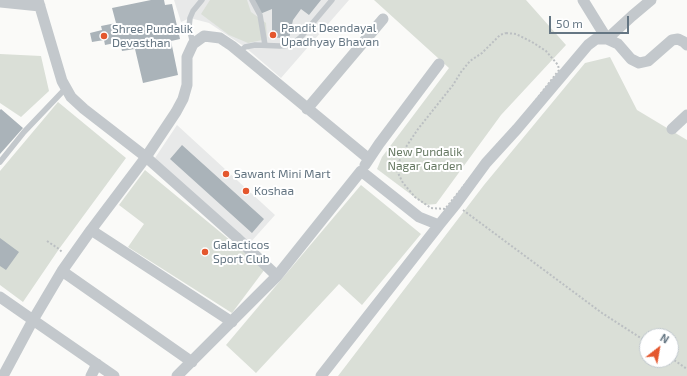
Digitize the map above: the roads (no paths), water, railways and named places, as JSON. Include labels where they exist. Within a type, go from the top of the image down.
[{"type":"street","points":[[583,0],[607,39]]},
{"type":"street","points":[[607,39],[651,0]]},
{"type":"street","points":[[0,2],[39,3],[62,81],[71,97],[84,109],[146,157],[236,237],[277,276]]},
{"type":"street","points":[[307,109],[383,19]]},
{"type":"street","points":[[3,376],[33,320],[62,271],[146,157],[176,112],[183,99],[187,85],[187,57],[193,44],[204,36],[220,38],[232,46],[368,159]]},
{"type":"street","points":[[321,376],[456,204],[486,163],[588,45],[596,39],[607,39],[618,44],[631,59],[639,63],[648,60],[672,40],[678,39],[687,45]]},
{"type":"street","points":[[177,376],[277,276],[361,171],[368,159],[439,64]]},
{"type":"street","points":[[672,129],[687,115]]},
{"type":"street","points":[[361,171],[419,217],[438,225]]},
{"type":"street","points":[[91,230],[232,322]]},
{"type":"street","points":[[62,271],[192,362]]},
{"type":"street","points":[[0,297],[114,376]]},
{"type":"street","points":[[91,376],[97,364]]},
{"type":"lane","points":[[193,44],[189,27],[190,18],[193,11],[202,0]]},
{"type":"lane","points":[[252,0],[260,16],[264,45]]},
{"type":"lane","points":[[239,52],[246,47],[255,45],[291,45],[300,38],[332,0]]},
{"type":"lane","points":[[0,162],[24,132],[66,88]]},
{"type":"place","name":"Pandit Deendayal Upadhyay Bhavan","points":[[273,35]]},
{"type":"place","name":"Shree Pundalik Devasthan","points":[[104,36]]},
{"type":"place","name":"Sawant Mini Mart","points":[[226,174]]},
{"type":"place","name":"Koshaa","points":[[246,191]]},
{"type":"place","name":"Galacticos Sport Club","points":[[205,252]]},
{"type":"park label","name":"New Pundalik Nagar Garden","points":[[425,159]]}]
